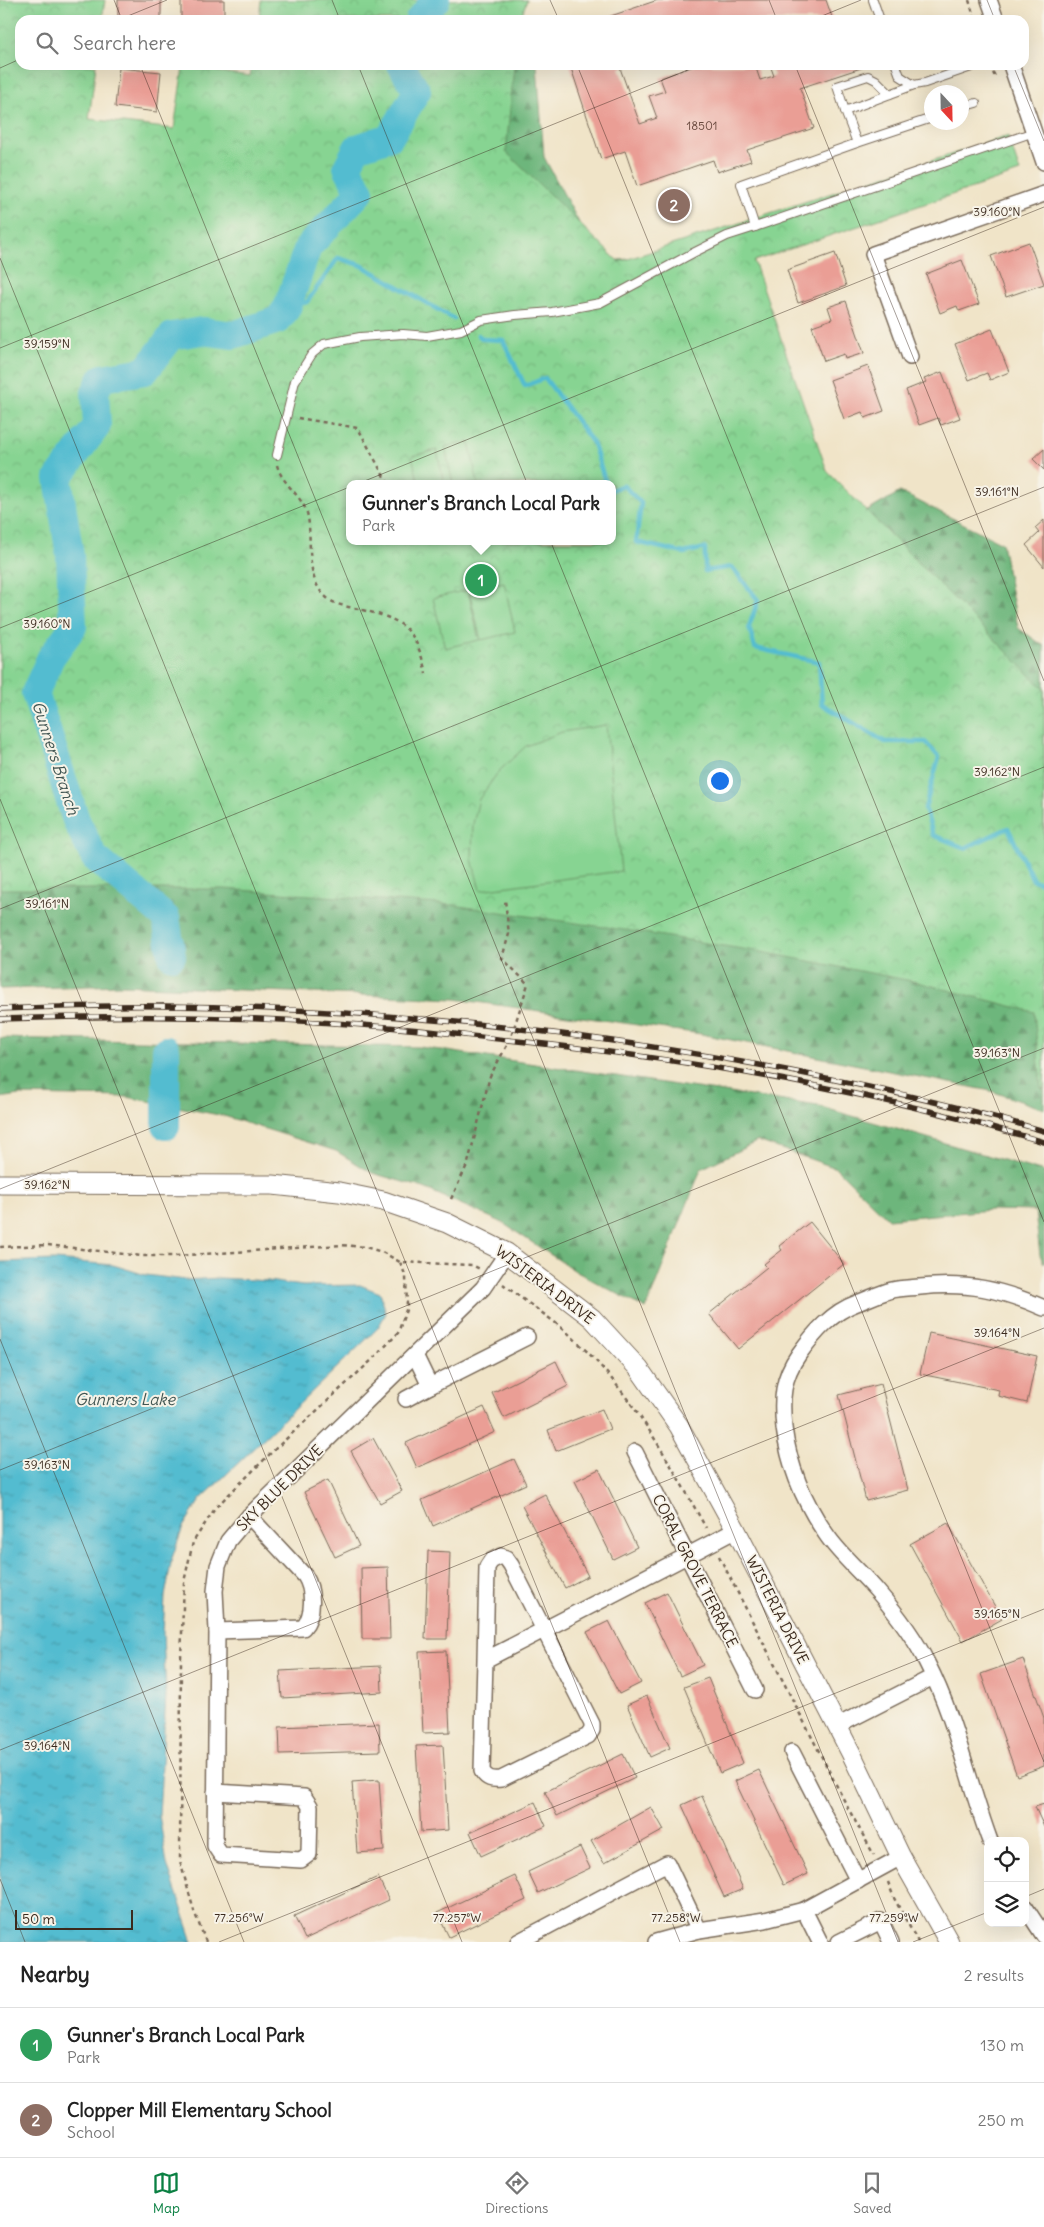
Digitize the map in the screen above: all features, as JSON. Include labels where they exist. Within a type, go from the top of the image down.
[{"type":"street","points":[[989,0],[994,15]]},
{"type":"street","points":[[1013,70],[1044,162]]},
{"type":"street","points":[[910,357],[873,254],[1044,194]]},
{"type":"street","name":"WISTERIA DRIVE","points":[[0,1184],[273,1185],[339,1192],[383,1201],[447,1223],[506,1253],[592,1318],[639,1369],[679,1426],[736,1530],[837,1726],[901,1857],[949,1942]]},
{"type":"street","name":"SKY BLUE DRIVE","points":[[215,1792],[304,1797],[310,1806],[309,1854],[301,1860],[221,1855],[215,1846],[215,1792],[217,1631],[216,1592],[218,1566],[228,1541],[249,1516],[483,1288],[506,1253]]},
{"type":"street","points":[[989,1837],[942,1694],[927,1662],[908,1632],[878,1592],[827,1535],[810,1509],[793,1469],[785,1435],[781,1402],[784,1385],[795,1359],[815,1333],[831,1318],[852,1305],[893,1290],[954,1284],[974,1285],[1001,1291],[1044,1308]]},
{"type":"street","points":[[406,1399],[527,1338]]},
{"type":"street","points":[[415,1355],[430,1386]]},
{"type":"street","name":"CORAL GROVE TERRACE","points":[[635,1452],[755,1690]]},
{"type":"street","points":[[217,1631],[303,1628],[310,1621],[311,1586],[306,1576],[249,1516]]},
{"type":"street","points":[[485,1660],[736,1530]]},
{"type":"street","points":[[500,1556],[506,1558],[545,1629],[592,1724],[592,1730],[588,1736],[502,1779],[493,1780],[486,1777],[482,1771],[485,1660],[488,1566],[491,1561],[500,1556]]},
{"type":"street","points":[[837,1726],[933,1677]]},
{"type":"street","points":[[792,1752],[858,1881]]},
{"type":"street","points":[[656,1942],[699,1930],[766,1920],[804,1910],[901,1857]]},
{"type":"street","points":[[518,1942],[667,1864],[699,1930]]},
{"type":"street","points":[[804,1910],[820,1942]]},
{"type":"street","points":[[1029,1913],[1044,1936]]},
{"type":"street","points":[[839,1942],[881,1921],[892,1942]]},
{"type":"lane","points":[[873,0],[878,15]]},
{"type":"lane","points":[[898,70],[900,76],[914,85]]},
{"type":"lane","points":[[845,111],[914,85],[926,83],[963,70]]},
{"type":"lane","points":[[856,143],[837,86],[868,76],[876,80],[890,94]]},
{"type":"lane","points":[[969,106],[976,103]]},
{"type":"lane","points":[[755,227],[741,184],[924,121]]},
{"type":"lane","points":[[277,455],[294,381],[312,354],[324,344],[360,337],[403,334],[427,336],[461,330],[481,320],[515,314],[552,312],[600,303],[727,236],[1034,132]]},
{"type":"path","points":[[969,0],[974,15]]},
{"type":"path","points":[[286,416],[358,428],[386,480]]},
{"type":"path","points":[[277,455],[280,475],[303,505],[308,515],[312,563],[316,584],[324,596],[334,603],[390,617],[403,625],[414,640],[422,656],[426,674]]},
{"type":"path","points":[[451,1199],[468,1163],[490,1076],[510,1040],[528,984],[502,958],[509,934],[504,900]]},
{"type":"path","points":[[0,1248],[48,1245],[140,1256],[174,1256],[341,1245],[365,1247],[382,1252],[400,1262],[472,1265],[492,1276],[542,1311],[599,1363],[624,1392],[648,1425],[713,1542],[727,1574],[848,1808],[883,1868],[894,1898],[918,1942]]},
{"type":"path","points":[[206,1942],[194,1911],[180,1853],[184,1582],[193,1542],[216,1507],[273,1451],[373,1359],[398,1333],[407,1307],[406,1277],[400,1262]]},
{"type":"green space","points":[[0,0],[15,15],[15,70],[23,70],[72,147],[135,165],[260,70],[537,70],[544,157],[600,262],[731,248],[835,530],[900,492],[1002,543],[1018,628],[1044,646],[1044,1109],[991,1091],[701,1034],[455,999],[122,985],[0,989]]},
{"type":"green space","points":[[0,0],[105,0],[103,15],[15,15],[15,70],[95,70],[89,119],[174,129],[183,70],[205,70],[250,76],[251,70],[514,70],[506,152],[619,262],[1008,136],[1020,172],[754,261],[827,471],[1044,689],[1044,1089],[1041,1088],[1034,1012],[917,982],[767,953],[452,905],[224,889],[0,889]]},
{"type":"green space","points":[[261,0],[527,0],[522,15],[260,15]]},
{"type":"green space","points":[[469,442],[477,480],[452,480],[445,447]]},
{"type":"green space","points":[[437,450],[443,480],[418,480],[412,456]]},
{"type":"green space","points":[[504,582],[515,632],[481,640],[469,590]]},
{"type":"green space","points":[[468,590],[479,640],[445,648],[433,598]]},
{"type":"green space","points":[[606,725],[621,871],[480,890],[472,859],[473,824],[479,799],[499,771],[526,746],[562,732]]},
{"type":"green space","points":[[0,1038],[420,1047],[818,1106],[1044,1172],[1044,1263],[1040,1255],[1035,1211],[990,1210],[888,1219],[836,1168],[758,1141],[701,1169],[646,1309],[577,1272],[501,1222],[424,1188],[372,1173],[336,1151],[224,1116],[127,1097],[20,1095],[0,1098]]},
{"type":"water","name":"Gunners Lake","points":[[55,1260],[113,1265],[146,1275],[186,1280],[220,1278],[268,1281],[303,1286],[360,1285],[380,1293],[386,1313],[378,1328],[200,1500],[183,1527],[172,1558],[165,1596],[163,1634],[166,1695],[159,1815],[167,1864],[193,1942],[0,1942],[0,1262]]},
{"type":"building","points":[[118,0],[161,0],[161,15],[118,15]]},
{"type":"building","points":[[181,0],[224,0],[224,15],[181,15]]},
{"type":"building","points":[[658,0],[826,0],[831,15],[614,15]]},
{"type":"building","points":[[119,70],[161,72],[157,112],[115,107]]},
{"type":"building","points":[[572,70],[621,70],[640,124],[657,118],[649,96],[665,91],[660,78],[683,70],[757,70],[760,80],[774,76],[772,70],[855,70],[800,88],[814,128],[747,150],[751,161],[717,172],[713,160],[637,186],[625,151],[601,159]]},
{"type":"building","points":[[1029,242],[1044,284],[1006,297],[991,256]]},
{"type":"building","points":[[835,253],[846,286],[798,303],[787,270]]},
{"type":"building","points":[[962,260],[979,304],[959,311],[957,306],[940,313],[926,274]]},
{"type":"building","points":[[846,301],[864,353],[845,359],[844,354],[824,361],[812,326],[832,319],[828,307]]},
{"type":"building","points":[[992,329],[1009,372],[990,380],[987,373],[969,380],[955,344]]},
{"type":"building","points":[[868,366],[884,411],[865,418],[862,412],[844,419],[830,380]]},
{"type":"building","points":[[942,372],[960,418],[941,425],[938,418],[919,425],[906,390],[926,382],[924,379]]},
{"type":"building","points":[[1044,449],[1044,470],[1033,459]]},
{"type":"building","points":[[1044,520],[1044,567],[1026,545],[1039,533],[1035,528]]},
{"type":"building","points":[[810,1222],[844,1264],[738,1349],[709,1314],[767,1267],[764,1264],[782,1250],[779,1246]]},
{"type":"building","points":[[929,1333],[1037,1356],[1027,1403],[998,1396],[999,1390],[920,1374]]},
{"type":"building","points":[[556,1361],[568,1386],[504,1418],[492,1393]]},
{"type":"building","points":[[881,1384],[908,1490],[866,1501],[839,1395]]},
{"type":"building","points":[[484,1407],[495,1432],[417,1468],[406,1443]]},
{"type":"building","points":[[602,1409],[610,1429],[556,1451],[548,1430]]},
{"type":"building","points":[[373,1438],[402,1491],[380,1503],[351,1451]]},
{"type":"building","points":[[514,1459],[526,1484],[433,1526],[422,1500]]},
{"type":"building","points":[[599,1469],[637,1547],[613,1559],[575,1481]]},
{"type":"building","points":[[328,1480],[359,1546],[335,1557],[304,1492]]},
{"type":"building","points":[[545,1494],[588,1576],[565,1588],[522,1506]]},
{"type":"building","points":[[948,1523],[1002,1619],[963,1641],[910,1544]]},
{"type":"building","points":[[428,1551],[450,1552],[447,1639],[425,1639]]},
{"type":"building","points":[[388,1567],[390,1639],[362,1639],[361,1568]]},
{"type":"building","points":[[667,1592],[703,1665],[680,1676],[645,1603]]},
{"type":"building","points":[[609,1621],[641,1683],[619,1694],[587,1632]]},
{"type":"building","points":[[446,1651],[450,1732],[423,1733],[419,1652]]},
{"type":"building","points":[[1023,1659],[1044,1718],[1044,1766],[1017,1776],[981,1674]]},
{"type":"building","points":[[381,1666],[382,1692],[282,1698],[280,1671]]},
{"type":"building","points":[[708,1678],[743,1763],[720,1773],[684,1687]]},
{"type":"building","points":[[647,1696],[670,1748],[650,1757],[627,1705]]},
{"type":"building","points":[[379,1723],[380,1751],[280,1754],[279,1727]]},
{"type":"building","points":[[443,1745],[448,1830],[421,1832],[416,1746]]},
{"type":"building","points":[[623,1754],[635,1778],[557,1816],[545,1792]]},
{"type":"building","points":[[759,1770],[808,1874],[784,1885],[735,1781]]},
{"type":"building","points":[[379,1780],[384,1851],[357,1853],[352,1782]]},
{"type":"building","points":[[702,1796],[743,1889],[724,1897],[682,1805]]},
{"type":"building","points":[[535,1802],[546,1826],[481,1856],[470,1832]]},
{"type":"building","points":[[1044,1804],[1044,1827],[1035,1807]]},
{"type":"building","points":[[651,1807],[664,1830],[604,1863],[591,1841]]},
{"type":"building","points":[[580,1847],[590,1868],[538,1893],[528,1872]]},
{"type":"building","points":[[515,1876],[526,1900],[449,1937],[437,1913]]},
{"type":"building","points":[[378,1877],[389,1900],[305,1939],[294,1916]]},
{"type":"waterway","name":"Gunners Branch","points":[[423,15],[436,0]]},
{"type":"waterway","name":"Gunners Branch","points":[[172,956],[166,918],[94,857],[76,820],[35,693],[51,657],[73,627],[70,556],[58,478],[97,426],[95,392],[102,378],[145,371],[172,336],[202,331],[233,335],[278,320],[287,308],[308,247],[360,192],[347,167],[357,148],[390,137],[417,91],[404,70]]},
{"type":"waterway","points":[[287,308],[307,302],[338,258],[361,265],[454,319]]},
{"type":"waterway","points":[[478,335],[483,339],[503,340],[525,386],[545,378],[593,443],[605,480]]},
{"type":"waterway","points":[[616,488],[623,485],[641,503],[636,542],[684,553],[705,548],[705,571],[732,567],[758,600],[749,627],[755,648],[819,662],[822,704],[885,742],[925,742],[939,757],[925,808],[933,835],[965,848],[1008,828],[1033,880],[1044,884]]},
{"type":"waterway","name":"Gunners Branch","points":[[166,1050],[166,1126]]},
{"type":"railway","points":[[0,1009],[164,1006],[321,1011],[477,1024],[555,1033],[709,1056],[819,1076],[948,1105],[1044,1131]]},
{"type":"railway","points":[[0,1019],[145,1016],[290,1020],[402,1028],[576,1048],[711,1067],[846,1092],[978,1123],[1044,1142]]},
{"type":"place","name":"Clopper Mill Elementary School","points":[[674,205]]},
{"type":"place","name":"Gunner's Branch Local Park","points":[[481,580]]}]
